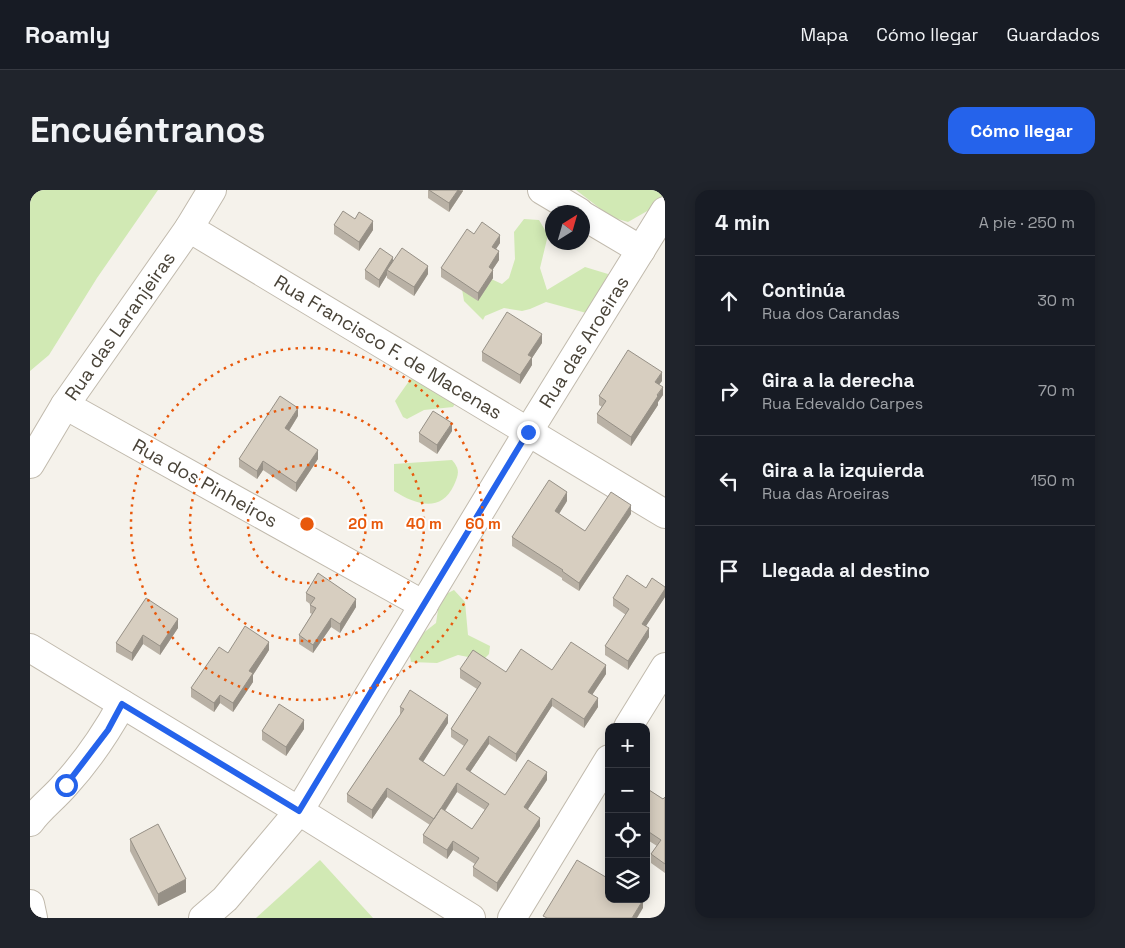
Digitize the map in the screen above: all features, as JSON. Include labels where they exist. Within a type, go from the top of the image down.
[{"type":"street","name":"Rua das Laranjeiras","points":[[30,464],[65,405],[189,228],[212,190]]},
{"type":"street","points":[[542,190],[567,205]]},
{"type":"street","name":"Rua das Aroeiras","points":[[203,918],[225,899],[299,811],[528,432],[665,211]]},
{"type":"street","points":[[590,220],[641,250]]},
{"type":"street","name":"Rua Francisco F. de Macenas","points":[[189,228],[665,514]]},
{"type":"street","name":"Rua dos Pinheiros","points":[[65,405],[424,605]]},
{"type":"street","points":[[30,648],[471,918]]},
{"type":"street","points":[[630,723],[665,667]]},
{"type":"street","points":[[30,822],[66,785],[108,730],[122,704]]},
{"type":"street","points":[[512,918],[605,766]]},
{"type":"street","points":[[30,904],[33,918]]},
{"type":"green space","points":[[30,190],[158,190],[97,278],[49,355],[30,371]]},
{"type":"green space","points":[[576,190],[665,190],[665,199],[628,222],[611,217]]},
{"type":"green space","points":[[524,219],[539,220],[545,230],[545,247],[540,268],[547,290],[585,267],[608,274],[606,284],[590,314],[546,302],[522,311],[504,308],[485,316],[483,320],[464,301],[461,283],[472,270],[502,284],[509,278],[515,259],[514,232]]},
{"type":"green space","points":[[414,374],[460,394],[453,407],[424,410],[407,419],[403,417],[395,401]]},
{"type":"green space","points":[[452,460],[458,472],[457,478],[449,494],[442,500],[435,503],[419,503],[394,491],[394,464]]},
{"type":"green space","points":[[454,590],[465,602],[468,635],[490,646],[489,654],[483,660],[458,655],[437,663],[411,662],[408,645],[436,623],[440,597]]},
{"type":"green space","points":[[320,860],[373,918],[256,918]]},
{"type":"building","points":[[429,190],[458,190],[449,203]]},
{"type":"building","points":[[343,211],[355,219],[359,212],[373,221],[359,242],[334,225]]},
{"type":"building","points":[[482,222],[500,235],[492,247],[499,251],[489,267],[493,270],[478,293],[441,268],[467,229],[474,234]]},
{"type":"building","points":[[380,248],[393,257],[379,280],[365,270]]},
{"type":"building","points":[[402,248],[428,266],[414,287],[387,270]]},
{"type":"building","points":[[507,312],[542,334],[528,355],[532,357],[520,375],[482,352]]},
{"type":"building","points":[[628,350],[662,372],[655,382],[663,387],[631,437],[597,414],[606,401],[599,396]]},
{"type":"building","points":[[280,396],[298,408],[285,428],[318,450],[296,483],[263,461],[257,471],[239,459]]},
{"type":"building","points":[[433,411],[452,423],[437,445],[419,433]]},
{"type":"building","points":[[549,480],[567,492],[555,511],[585,531],[611,492],[631,505],[579,583],[563,570],[512,537]]},
{"type":"building","points":[[318,573],[356,599],[340,624],[331,618],[313,645],[299,635],[316,608],[310,605],[315,598],[306,593]]},
{"type":"building","points":[[627,575],[646,588],[652,578],[665,587],[642,624],[649,628],[628,661],[605,646],[629,609],[613,598]]},
{"type":"building","points":[[146,598],[178,619],[160,646],[143,635],[132,653],[116,643]]},
{"type":"building","points":[[245,626],[269,642],[249,671],[253,673],[233,703],[220,695],[214,703],[191,688],[219,647],[228,653]]},
{"type":"building","points":[[571,642],[606,665],[588,692],[598,698],[584,719],[552,698],[516,754],[489,736],[466,769],[505,795],[528,760],[547,772],[524,807],[540,818],[497,883],[473,867],[479,858],[453,841],[447,850],[423,835],[434,819],[387,788],[372,810],[347,794],[404,709],[400,707],[410,690],[448,715],[419,759],[444,776],[468,740],[451,729],[481,683],[460,669],[473,650],[506,672],[521,649],[552,670]],"holes":[[[457,783],[489,804],[472,829],[441,808]]]},
{"type":"building","points":[[279,704],[304,720],[286,747],[262,731]]},
{"type":"building","points":[[650,791],[663,799],[665,797],[665,864],[651,854],[661,840],[650,833]]},
{"type":"building","points":[[158,824],[186,879],[158,894],[130,839]]},
{"type":"building","points":[[577,860],[605,877],[605,903],[641,903],[632,918],[547,918],[543,916]]},
{"type":"route","points":[[66,785],[108,730],[122,704],[299,811],[528,432]]}]
